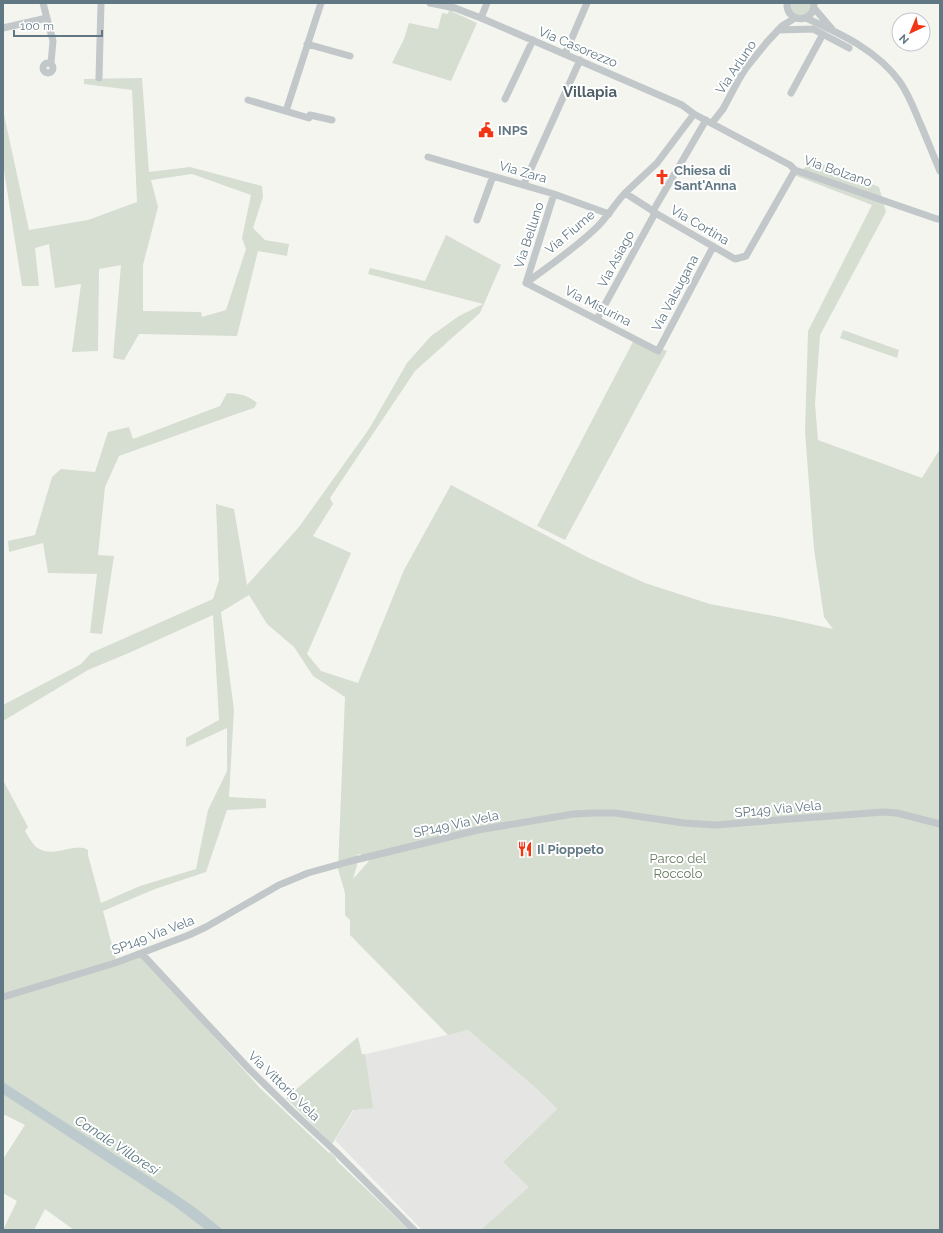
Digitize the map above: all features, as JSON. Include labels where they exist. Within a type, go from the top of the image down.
[{"type":"street","points":[[43,3],[53,41],[51,63]]},
{"type":"street","points":[[99,78],[101,3]]},
{"type":"street","points":[[286,111],[321,3]]},
{"type":"street","name":"Via Casorezzo","points":[[430,3],[456,8],[566,54],[682,105],[687,110],[709,122]]},
{"type":"street","points":[[481,18],[488,3]]},
{"type":"street","points":[[566,54],[587,3]]},
{"type":"street","points":[[780,3],[796,18],[800,19],[811,15],[815,4]]},
{"type":"street","points":[[815,4],[834,30]]},
{"type":"street","name":"Via Arluno","points":[[653,211],[709,122],[723,109],[746,68],[780,28],[788,9]]},
{"type":"street","points":[[3,28],[47,18]]},
{"type":"street","name":"Via Arluno","points":[[780,28],[796,18]]},
{"type":"street","points":[[806,18],[834,30],[857,44],[876,56],[888,68],[900,82],[911,101],[940,171]]},
{"type":"street","points":[[780,28],[813,28],[849,48]]},
{"type":"street","points":[[791,93],[824,34]]},
{"type":"street","points":[[505,99],[533,40]]},
{"type":"street","points":[[307,44],[350,56]]},
{"type":"street","points":[[524,184],[580,60]]},
{"type":"street","points":[[248,100],[309,118],[310,115],[332,120]]},
{"type":"street","name":"Via Fiume","points":[[526,283],[596,229],[625,193],[657,162],[694,114]]},
{"type":"street","name":"Via Bolzano","points":[[709,122],[790,165],[795,170],[940,219]]},
{"type":"street","name":"Via Zara","points":[[428,157],[524,184],[609,214]]},
{"type":"street","name":"Via Cortina","points":[[625,193],[735,259],[746,256],[795,170]]},
{"type":"street","points":[[477,220],[493,176]]},
{"type":"street","name":"Via Belluno","points":[[526,283],[554,194]]},
{"type":"street","name":"Via Asiago","points":[[597,319],[654,215],[653,211]]},
{"type":"street","name":"Via Valsugana","points":[[658,350],[713,247]]},
{"type":"street","name":"Via Misurina","points":[[526,283],[658,350]]},
{"type":"street","name":"SP149 Via Vela","points":[[3,998],[142,954],[202,929],[279,885],[308,873],[455,834],[573,814],[604,813],[695,824],[726,825],[883,812],[897,813],[940,824]]},
{"type":"street","name":"Via Vittorio Vela","points":[[142,954],[250,1070],[335,1151],[414,1230]]},
{"type":"shaded area","points":[[468,1030],[538,1090],[557,1109],[506,1159],[538,1190],[496,1230],[422,1230],[335,1140],[354,1110],[365,1054]]},
{"type":"shaded area","points":[[3,1082],[171,1191],[197,1209],[223,1230],[206,1230],[173,1205],[3,1094]]},
{"type":"green space","points":[[789,3],[813,3],[813,8],[805,17],[793,15]]},
{"type":"green space","points":[[449,10],[477,23],[451,81],[392,63],[404,39],[409,23],[438,29],[442,13],[448,14]]},
{"type":"green space","points":[[142,78],[149,172],[190,167],[262,186],[263,197],[253,228],[265,240],[289,244],[287,256],[258,251],[237,336],[139,334],[124,360],[113,358],[121,265],[99,269],[98,351],[72,352],[81,284],[55,288],[49,244],[35,248],[39,286],[22,286],[3,164],[3,110],[29,230],[88,220],[137,202],[132,90],[84,84],[84,79]],"holes":[[[192,174],[251,195],[242,238],[246,249],[226,310],[202,317],[201,312],[143,311],[143,265],[158,207],[151,180]]]},
{"type":"green space","name":"Parco del Roccolo","points":[[815,161],[879,187],[886,212],[820,335],[815,404],[818,440],[922,478],[940,449],[940,1230],[481,1230],[529,1187],[503,1162],[557,1109],[538,1090],[468,1030],[448,1035],[350,935],[350,920],[345,915],[345,893],[338,869],[345,697],[313,676],[294,647],[267,624],[249,595],[221,612],[234,710],[229,797],[266,799],[266,808],[227,810],[206,872],[155,889],[103,911],[116,960],[138,952],[260,1088],[329,1153],[330,1152],[336,1160],[409,1230],[74,1230],[45,1209],[34,1230],[3,1230],[17,1201],[3,1193],[3,1159],[25,1125],[3,1114],[3,780],[28,827],[25,831],[36,847],[50,852],[77,848],[88,850],[101,903],[140,886],[196,869],[208,810],[227,771],[227,728],[186,747],[186,738],[219,720],[213,615],[88,670],[3,721],[3,705],[81,664],[91,653],[213,599],[219,580],[216,504],[234,509],[247,585],[299,527],[369,429],[407,363],[431,336],[459,316],[483,304],[368,274],[370,268],[425,281],[446,235],[501,265],[480,313],[415,371],[330,498],[333,504],[313,536],[351,553],[307,654],[321,671],[358,683],[404,570],[451,485],[587,557],[645,583],[710,604],[833,629],[824,617],[814,549],[805,432],[808,331],[872,205],[794,175]],"holes":[[[360,854],[369,861],[353,879],[357,865],[357,855]]]},
{"type":"green space","points":[[843,330],[899,350],[897,358],[840,338]]},
{"type":"green space","points":[[635,338],[667,351],[565,540],[537,526]]},
{"type":"green space","points":[[227,393],[243,395],[257,403],[254,408],[119,456],[105,487],[98,555],[114,556],[102,634],[90,633],[97,574],[48,573],[43,543],[9,552],[8,541],[35,535],[52,477],[61,469],[95,472],[108,432],[129,427],[133,439],[220,406]]},
{"type":"green space","points":[[358,1037],[362,1054],[365,1054],[373,1108],[353,1110],[332,1144],[286,1098]]},
{"type":"place","name":"INPS","points":[[486,130]]},
{"type":"place","name":"Chiesa di Sant'Anna","points":[[662,177]]},
{"type":"place","name":"Il Pioppeto","points":[[525,849]]},
{"type":"district","name":"Villapia","points":[[590,92]]},
{"type":"water label","name":"Canale Villoresi","points":[[117,1145]]}]
